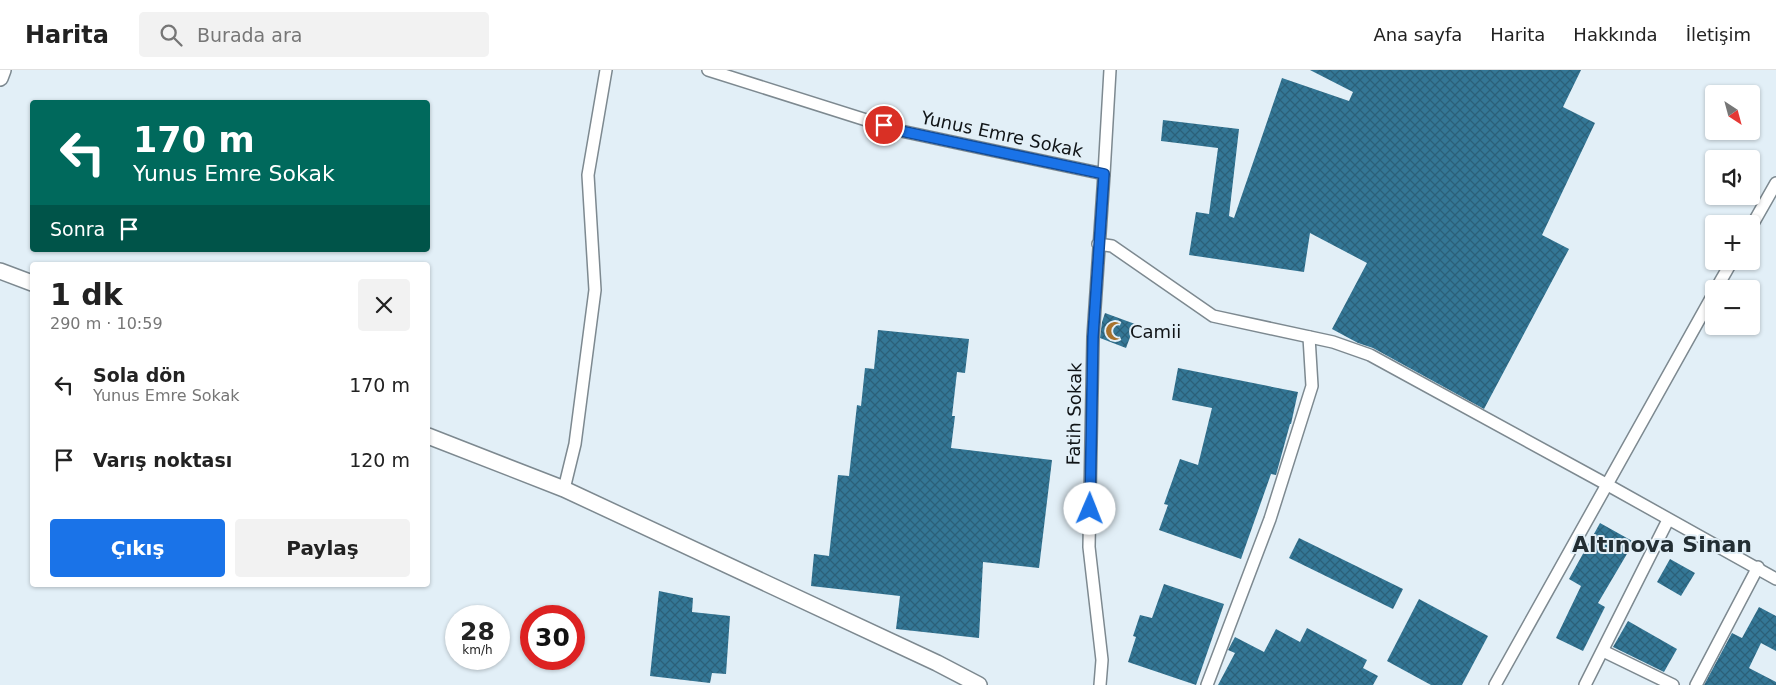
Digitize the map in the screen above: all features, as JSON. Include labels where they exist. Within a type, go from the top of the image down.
[{"type":"street","points":[[0,78],[3,70]]},
{"type":"street","points":[[564,489],[576,444],[595,290],[588,175],[606,70]]},
{"type":"street","name":"Yunus Emre Sokak","points":[[708,70],[901,131],[1104,174],[1110,70]]},
{"type":"street","name":"Fatih Sokak","points":[[1100,685],[1102,660],[1089,547],[1093,337],[1104,174]]},
{"type":"street","points":[[1758,215],[1776,183]]},
{"type":"street","points":[[1098,244],[1112,246],[1213,316],[1309,336],[1370,355],[1668,520],[1758,567],[1776,579]]},
{"type":"street","points":[[0,271],[30,282]]},
{"type":"street","points":[[1495,685],[1705,309]]},
{"type":"street","points":[[1207,685],[1270,519],[1312,386],[1309,336]]},
{"type":"street","points":[[430,437],[564,489],[937,663],[979,685]]},
{"type":"street","points":[[1585,685],[1668,520]]},
{"type":"street","points":[[1696,685],[1758,567]]},
{"type":"street","points":[[1603,651],[1673,685]]},
{"type":"building","points":[[1310,70],[1581,70],[1563,107],[1595,123],[1542,235],[1569,249],[1484,409],[1373,348],[1358,343],[1332,329],[1367,263],[1310,233],[1304,272],[1189,255],[1196,212],[1209,214],[1218,148],[1161,141],[1163,120],[1239,129],[1229,216],[1234,218],[1282,78],[1349,101],[1353,92]]},
{"type":"building","name":"Camii","points":[[1105,313],[1135,324],[1126,348],[1100,338]]},
{"type":"building","points":[[878,330],[969,339],[965,373],[957,372],[952,416],[955,416],[951,448],[1052,460],[1039,568],[983,562],[979,638],[896,629],[900,596],[811,586],[814,554],[829,556],[838,475],[849,476],[857,405],[861,406],[865,368],[874,369]]},
{"type":"building","points":[[1178,368],[1298,392],[1276,475],[1271,474],[1241,559],[1159,530],[1168,505],[1164,504],[1180,459],[1198,465],[1212,408],[1172,400]]},
{"type":"building","points":[[1600,523],[1634,542],[1598,603],[1605,607],[1583,651],[1556,638],[1581,586],[1569,579]]},
{"type":"building","points":[[1299,538],[1403,589],[1393,609],[1289,558]]},
{"type":"building","points":[[1670,559],[1695,573],[1681,596],[1657,582]]},
{"type":"building","points":[[1164,584],[1224,604],[1196,685],[1128,662],[1136,637],[1133,636],[1140,615],[1152,618]]},
{"type":"building","points":[[659,591],[693,598],[692,612],[730,616],[726,674],[712,673],[710,683],[650,676]]},
{"type":"building","points":[[1419,599],[1488,636],[1462,685],[1431,685],[1387,661]]},
{"type":"building","points":[[1759,607],[1776,616],[1776,651],[1761,643],[1749,668],[1776,682],[1776,685],[1704,685],[1732,633],[1742,638]]},
{"type":"building","points":[[1628,621],[1677,649],[1664,672],[1613,647]]},
{"type":"building","points":[[1307,628],[1367,660],[1363,668],[1378,676],[1373,685],[1218,685],[1235,653],[1228,650],[1235,637],[1264,652],[1276,629],[1300,642]]},
{"type":"place","name":"Camii","points":[[1115,331]]},
{"type":"district","name":"Altınova Sinan","points":[[1662,544]]},
{"type":"route","points":[[884,125],[901,131],[1104,174],[1093,337],[1090,509]]}]
